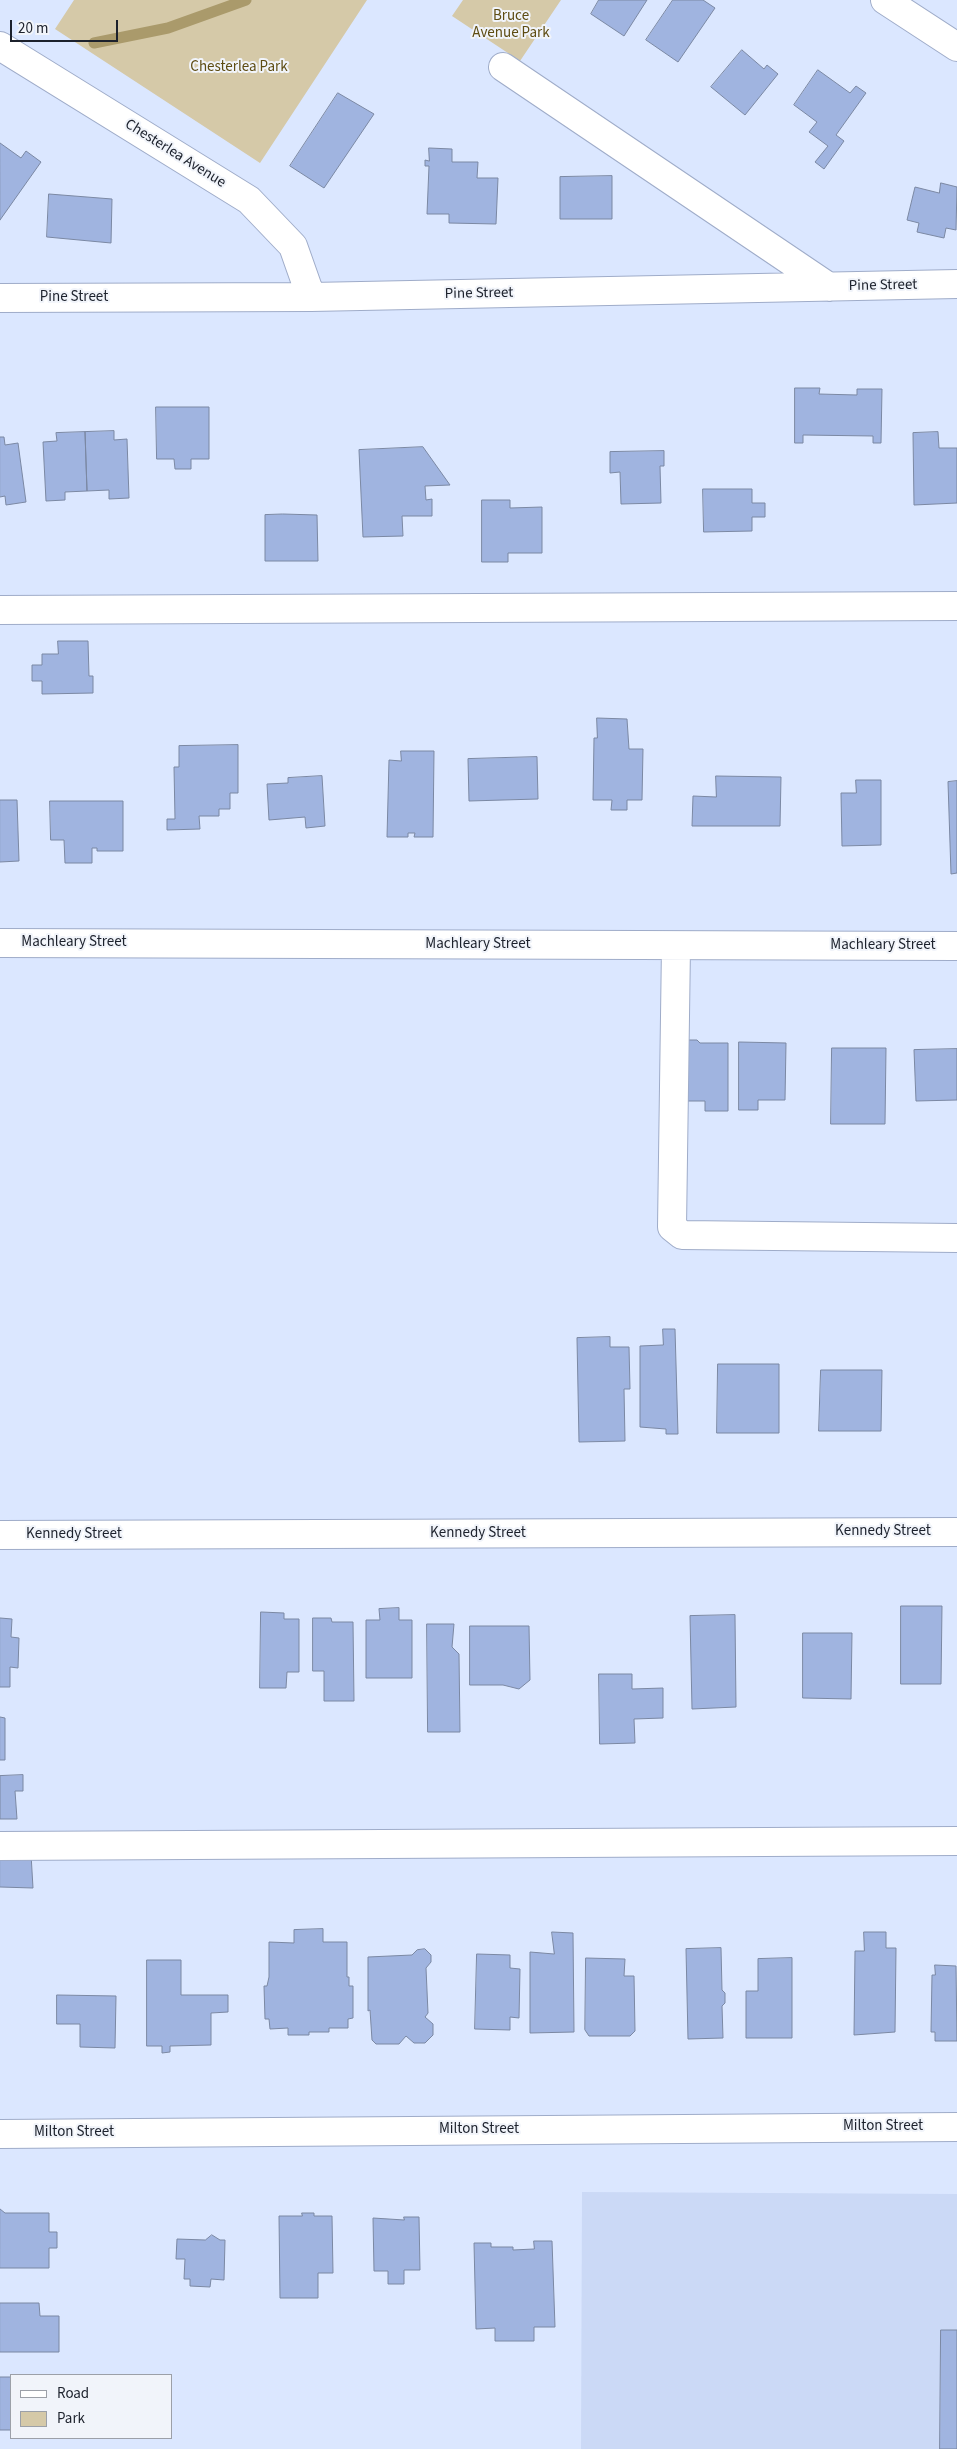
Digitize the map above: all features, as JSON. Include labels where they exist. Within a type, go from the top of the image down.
[{"type":"street","points":[[885,0],[957,47]]},
{"type":"street","name":"Chesterlea Avenue","points":[[0,46],[249,200],[293,246],[312,297]]},
{"type":"street","points":[[503,67],[829,287]]},
{"type":"street","name":"Pine Street","points":[[0,298],[312,297],[957,284]]},
{"type":"street","points":[[0,610],[957,606]]},
{"type":"street","name":"Machleary Street","points":[[0,943],[957,946]]},
{"type":"street","points":[[676,946],[672,1227],[682,1235],[957,1238]]},
{"type":"street","name":"Kennedy Street","points":[[0,1535],[957,1532]]},
{"type":"street","points":[[0,1846],[957,1841]]},
{"type":"street","name":"Milton Street","points":[[0,2134],[957,2127]]},
{"type":"shaded area","points":[[582,2192],[957,2194],[957,2449],[581,2449]]},
{"type":"green space","name":"Chesterlea Park","points":[[74,0],[367,0],[260,163],[55,29]]},
{"type":"green space","name":"Bruce Avenue Park","points":[[463,0],[561,0],[520,61],[452,16]]},
{"type":"building","points":[[599,0],[647,0],[624,36],[591,14]]},
{"type":"building","points":[[673,0],[703,0],[715,8],[678,62],[646,40]]},
{"type":"building","points":[[742,50],[764,69],[767,65],[778,74],[745,115],[711,87]]},
{"type":"building","points":[[818,70],[850,93],[856,86],[866,93],[836,135],[844,141],[824,169],[815,162],[828,146],[809,132],[817,122],[794,105]]},
{"type":"building","points":[[338,93],[374,114],[324,188],[290,166]]},
{"type":"building","points":[[0,143],[21,158],[26,151],[41,162],[0,220]]},
{"type":"building","points":[[429,148],[452,149],[452,162],[478,162],[477,178],[498,178],[496,224],[449,223],[449,214],[427,214],[429,166],[425,166],[425,160],[429,161]]},
{"type":"building","points":[[612,176],[612,219],[560,219],[560,177]]},
{"type":"building","points":[[941,183],[957,187],[956,230],[946,228],[944,238],[917,232],[919,223],[907,220],[915,187],[939,193]]},
{"type":"building","points":[[49,194],[112,199],[111,243],[47,237]]},
{"type":"building","points":[[795,388],[820,388],[819,394],[857,395],[857,389],[882,389],[881,443],[873,443],[873,436],[803,435],[803,443],[795,443]]},
{"type":"building","points":[[156,407],[209,407],[209,459],[191,459],[191,469],[175,469],[174,459],[157,459]]},
{"type":"building","points":[[114,431],[114,440],[127,439],[129,498],[109,499],[109,490],[87,491],[85,432]]},
{"type":"building","points":[[85,432],[87,491],[65,492],[65,500],[46,501],[43,442],[57,441],[56,433]]},
{"type":"building","points":[[938,432],[939,448],[957,448],[957,503],[914,505],[913,433]]},
{"type":"building","points":[[0,437],[4,437],[5,445],[18,443],[26,502],[6,505],[5,496],[0,497]]},
{"type":"building","points":[[423,447],[450,485],[425,486],[426,500],[432,499],[432,516],[402,516],[403,536],[363,537],[359,450]]},
{"type":"building","points":[[664,451],[664,466],[660,466],[661,503],[621,504],[620,472],[610,473],[610,452]]},
{"type":"building","points":[[703,489],[752,489],[752,503],[765,503],[765,517],[752,517],[752,531],[704,532]]},
{"type":"building","points":[[482,500],[510,500],[510,508],[542,507],[542,553],[508,553],[508,562],[482,562]]},
{"type":"building","points":[[265,515],[317,515],[318,561],[265,561]]},
{"type":"building","points":[[58,641],[88,641],[89,676],[93,676],[93,693],[42,694],[42,681],[32,681],[32,665],[42,665],[42,654],[58,654]]},
{"type":"building","points":[[597,718],[627,719],[629,749],[643,749],[642,800],[627,800],[627,810],[611,810],[612,800],[593,800],[594,738],[597,738]]},
{"type":"building","points":[[238,745],[238,793],[230,793],[230,809],[219,809],[219,816],[199,816],[200,829],[167,830],[167,819],[175,819],[174,767],[179,767],[179,746]]},
{"type":"building","points":[[401,751],[434,751],[433,837],[414,837],[415,833],[408,833],[408,837],[387,837],[389,760],[401,761]]},
{"type":"building","points":[[537,757],[538,799],[469,801],[468,759]]},
{"type":"building","points":[[322,776],[325,826],[306,828],[305,817],[269,820],[267,784],[288,783],[288,778]]},
{"type":"building","points":[[716,776],[781,777],[780,826],[692,826],[693,796],[716,797]]},
{"type":"building","points":[[856,780],[881,780],[881,845],[842,846],[841,793],[856,793]]},
{"type":"building","points":[[957,781],[957,873],[951,874],[948,782]]},
{"type":"building","points":[[0,800],[17,800],[19,861],[0,862]]},
{"type":"building","points":[[50,801],[123,801],[123,851],[97,851],[97,848],[92,848],[92,863],[65,863],[64,840],[51,840]]},
{"type":"building","points":[[685,1040],[697,1040],[700,1043],[728,1043],[728,1111],[705,1111],[705,1101],[683,1101]]},
{"type":"building","points":[[739,1042],[786,1043],[785,1100],[758,1100],[758,1110],[739,1110]]},
{"type":"building","points":[[832,1048],[886,1048],[885,1124],[831,1124]]},
{"type":"building","points":[[957,1049],[957,1100],[916,1101],[914,1050]]},
{"type":"building","points":[[663,1329],[675,1329],[678,1434],[666,1434],[666,1429],[640,1427],[640,1346],[663,1345]]},
{"type":"building","points":[[610,1337],[610,1347],[629,1347],[630,1389],[624,1389],[625,1441],[579,1442],[577,1338]]},
{"type":"building","points":[[718,1364],[779,1364],[779,1433],[717,1433]]},
{"type":"building","points":[[821,1370],[882,1370],[881,1431],[819,1431]]},
{"type":"building","points":[[901,1606],[942,1606],[941,1684],[901,1684]]},
{"type":"building","points":[[399,1608],[399,1620],[412,1620],[412,1678],[366,1678],[366,1620],[380,1620],[379,1609]]},
{"type":"building","points":[[261,1612],[284,1613],[284,1619],[299,1619],[299,1672],[287,1672],[286,1688],[260,1688]]},
{"type":"building","points":[[735,1615],[736,1707],[692,1709],[690,1616]]},
{"type":"building","points":[[0,1618],[12,1619],[11,1637],[19,1638],[18,1668],[10,1667],[10,1687],[0,1687]]},
{"type":"building","points":[[313,1618],[331,1618],[332,1622],[353,1622],[354,1701],[324,1701],[324,1671],[313,1671]]},
{"type":"building","points":[[427,1624],[454,1624],[452,1647],[459,1654],[460,1732],[428,1732]]},
{"type":"building","points":[[470,1626],[529,1626],[530,1680],[519,1689],[503,1685],[470,1685]]},
{"type":"building","points":[[803,1633],[852,1633],[851,1699],[803,1698]]},
{"type":"building","points":[[599,1674],[632,1674],[632,1689],[663,1688],[663,1718],[634,1719],[635,1743],[600,1744]]},
{"type":"building","points":[[0,1717],[5,1718],[5,1760],[0,1760]]},
{"type":"building","points":[[23,1775],[23,1791],[15,1791],[17,1819],[0,1819],[0,1776]]},
{"type":"building","points":[[0,1854],[31,1854],[33,1888],[0,1887]]},
{"type":"building","points":[[323,1929],[323,1942],[347,1942],[347,1977],[349,1977],[349,1986],[353,1986],[353,2018],[348,2019],[348,2028],[329,2028],[329,2032],[309,2032],[309,2035],[288,2035],[288,2028],[270,2029],[269,2019],[265,2019],[264,1986],[267,1986],[269,1977],[269,1942],[294,1943],[294,1930]]},
{"type":"building","points":[[552,1932],[573,1933],[574,2032],[530,2033],[530,1952],[554,1954]]},
{"type":"building","points":[[864,1932],[886,1932],[886,1948],[896,1948],[895,2032],[854,2035],[855,1951],[864,1951]]},
{"type":"building","points":[[721,1948],[722,1990],[725,1993],[725,2003],[722,2006],[723,2038],[688,2039],[686,1949]]},
{"type":"building","points":[[425,1949],[431,1955],[431,1962],[426,1968],[428,2013],[425,2017],[433,2024],[433,2035],[425,2043],[414,2043],[406,2036],[399,2044],[376,2044],[372,2040],[370,2010],[368,2011],[368,1957],[412,1955],[417,1950]]},
{"type":"building","points":[[477,1954],[510,1955],[510,1968],[520,1969],[519,2018],[510,2017],[510,2030],[475,2029]]},
{"type":"building","points":[[586,1958],[625,1959],[624,1976],[634,1976],[635,2031],[630,2036],[589,2036],[585,2030]]},
{"type":"building","points":[[792,1958],[792,2038],[746,2038],[746,1991],[758,1991],[758,1959]]},
{"type":"building","points":[[147,1960],[181,1960],[181,1995],[228,1995],[228,2012],[211,2013],[211,2045],[170,2046],[170,2052],[162,2053],[162,2046],[147,2046]]},
{"type":"building","points":[[935,1965],[956,1966],[957,2041],[935,2041],[935,2032],[931,2032],[932,1975],[935,1975]]},
{"type":"building","points":[[57,1995],[116,1996],[115,2048],[80,2047],[80,2024],[57,2024]]},
{"type":"building","points":[[0,2209],[5,2213],[49,2213],[49,2232],[57,2232],[57,2248],[49,2248],[49,2268],[0,2268]]},
{"type":"building","points":[[302,2213],[314,2213],[314,2216],[332,2216],[333,2273],[318,2273],[318,2298],[280,2298],[279,2216],[302,2216]]},
{"type":"building","points":[[404,2217],[419,2217],[420,2270],[404,2270],[404,2284],[388,2284],[388,2271],[374,2271],[373,2218],[404,2220]]},
{"type":"building","points":[[212,2235],[220,2240],[225,2240],[224,2280],[211,2279],[210,2287],[190,2286],[190,2279],[184,2279],[185,2259],[176,2259],[177,2239],[205,2240]]},
{"type":"building","points":[[534,2241],[552,2241],[555,2327],[534,2327],[534,2341],[495,2341],[495,2328],[476,2329],[474,2243],[491,2243],[491,2247],[513,2247],[513,2250],[534,2249]]},
{"type":"building","points":[[0,2303],[39,2303],[40,2316],[59,2316],[59,2352],[0,2352]]},
{"type":"building","points":[[941,2330],[957,2330],[957,2449],[940,2449]]},
{"type":"building","points":[[0,2377],[10,2377],[10,2430],[0,2430]]},
{"type":"waterway","points":[[94,43],[168,28],[246,0]]}]
